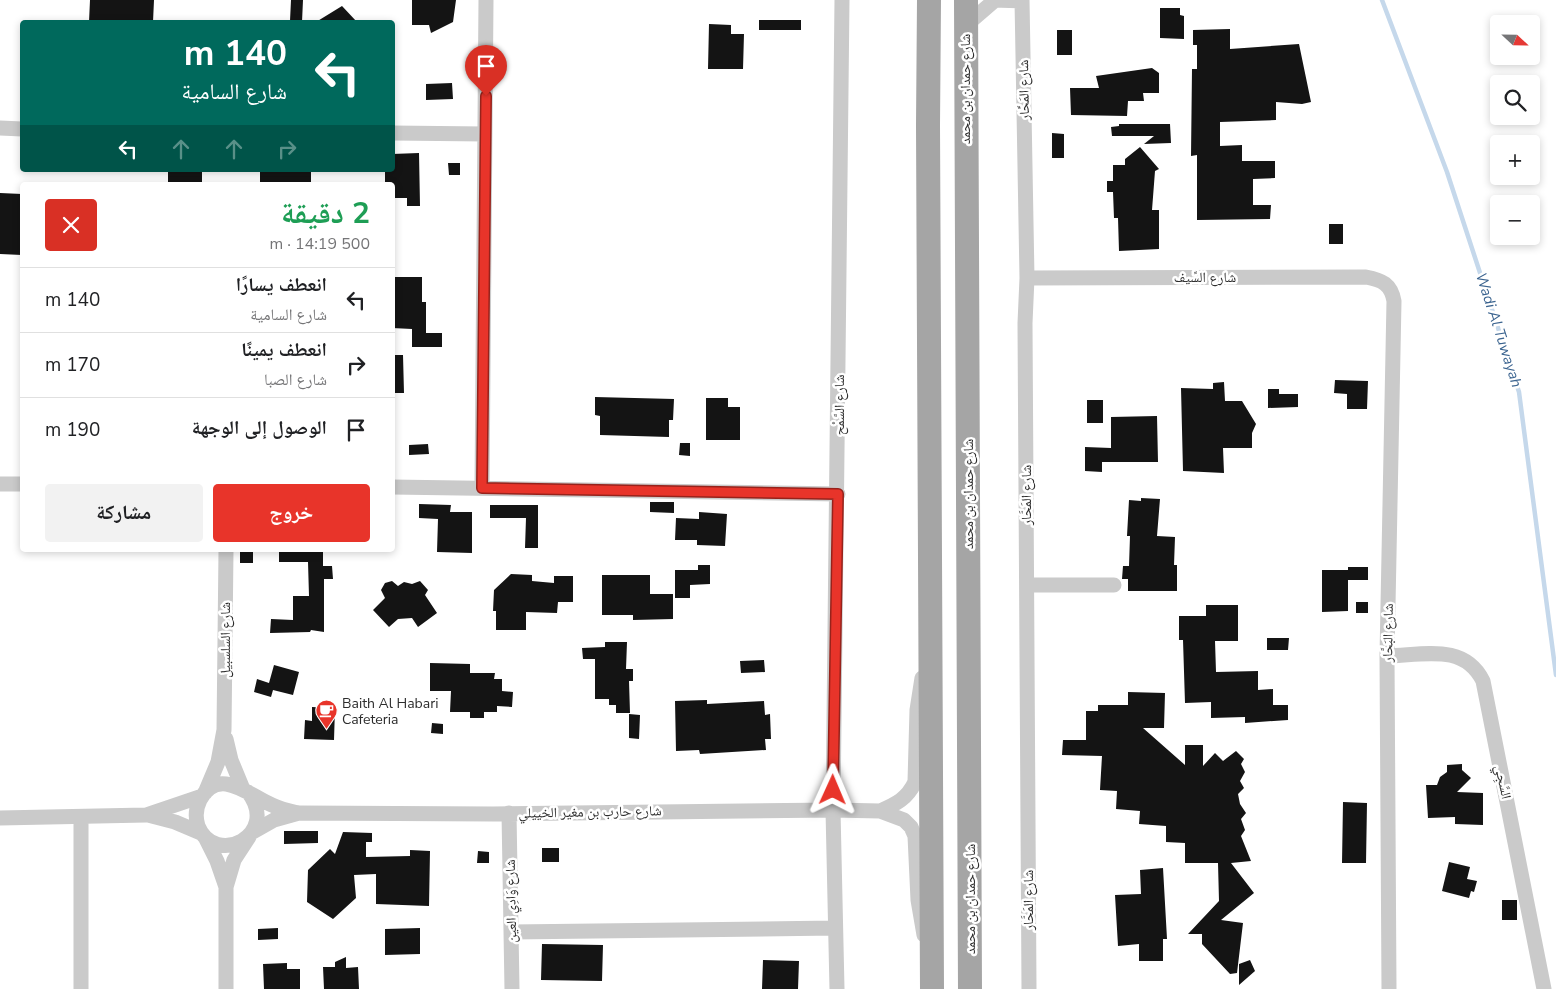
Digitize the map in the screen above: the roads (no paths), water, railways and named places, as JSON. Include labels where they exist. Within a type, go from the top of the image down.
[{"type":"main road","points":[[930,0],[928,135],[932,989]]},
{"type":"main road","name":"شارع حمدان بن محمد","points":[[966,0],[970,989]]},
{"type":"street","points":[[482,488],[486,0]]},
{"type":"street","name":"شارع السَّمْح","points":[[837,989],[833,810],[842,0]]},
{"type":"street","name":"شارع المَحَّار","points":[[965,26],[994,0],[1022,1],[1027,278],[1029,989]]},
{"type":"street","points":[[0,128],[20,129]]},
{"type":"street","points":[[395,133],[485,134]]},
{"type":"street","name":"شارع السِّيف","points":[[1027,278],[1366,277],[1383,281]]},
{"type":"street","name":"شارع البَحَّار","points":[[1383,281],[1390,286],[1394,301],[1387,656],[1389,989]]},
{"type":"street","points":[[0,484],[20,484]]},
{"type":"street","points":[[395,488],[838,494]]},
{"type":"street","name":"شارع السلسبيل","points":[[203,794],[218,762],[224,730],[226,552]]},
{"type":"street","points":[[1027,585],[1114,585]]},
{"type":"street","name":"شارع حارب بن مغير الخييلي","points":[[880,811],[903,800],[915,782],[917,710],[931,642]]},
{"type":"street","name":"السَّجِي","points":[[1387,656],[1457,656],[1468,661],[1477,670],[1483,681],[1544,989]]},
{"type":"street","name":"شارع السلسبيل","points":[[224,730],[232,760],[245,790]]},
{"type":"street","points":[[146,815],[203,794],[220,784],[236,785],[245,790],[254,801],[258,812],[256,823],[234,860],[226,887],[226,989]]},
{"type":"street","name":"شارع حارب بن مغير الخييلي","points":[[245,790],[272,806],[299,813],[880,811],[904,820],[915,836],[919,908],[932,958]]},
{"type":"street","points":[[203,794],[196,814],[203,834],[217,861],[226,887]]},
{"type":"street","name":"شارع حارب بن مغير الخييلي","points":[[250,835],[274,820],[299,813]]},
{"type":"street","name":"شارع وَادِي العين","points":[[510,813],[512,989]]},
{"type":"street","points":[[0,818],[146,815],[175,822],[203,834],[221,845],[241,842],[250,835]]},
{"type":"street","points":[[81,817],[81,989]]},
{"type":"street","points":[[511,932],[835,928]]},
{"type":"waterway","name":"Wadi Al Tuwayah","points":[[1382,0],[1447,172],[1519,392],[1556,675]]},
{"type":"place","name":"Baith Al Habari Cafeteria","points":[[326,730]]}]
